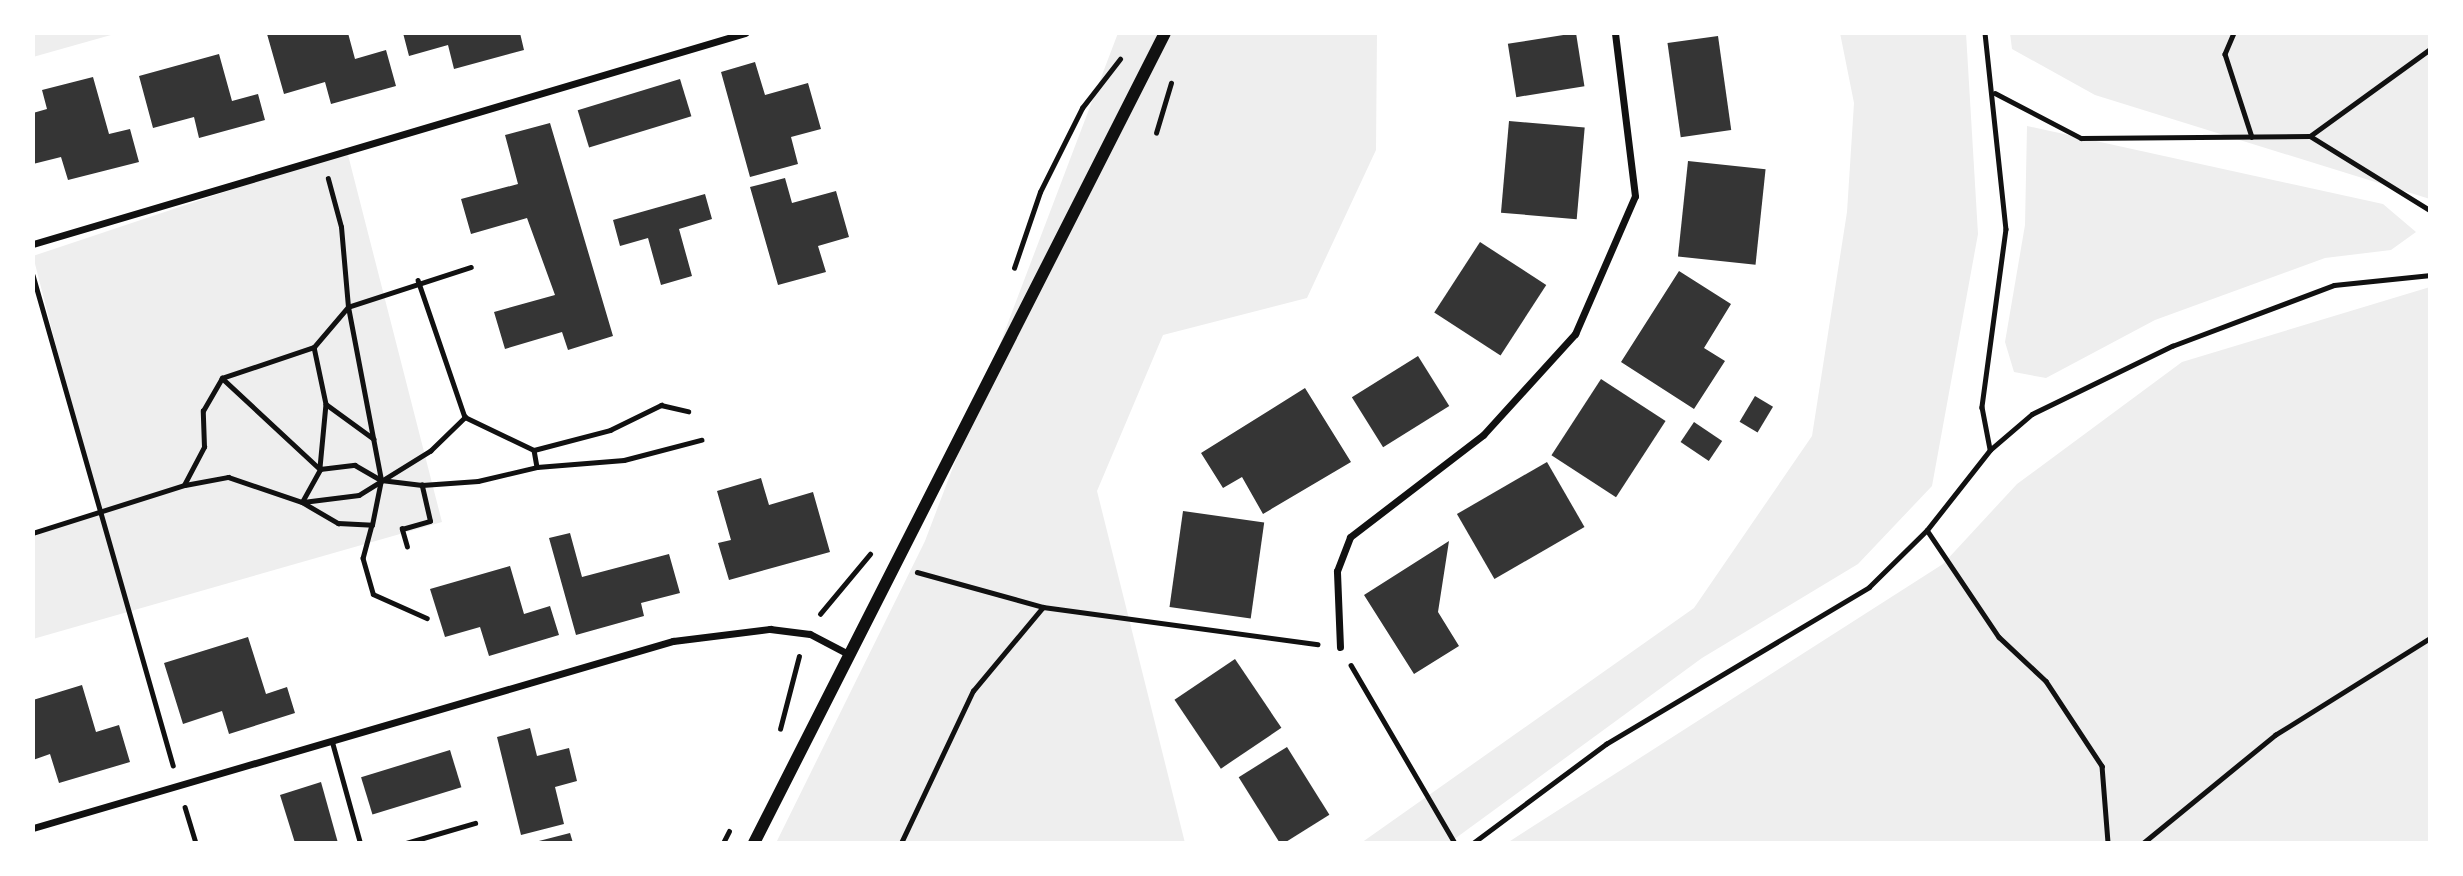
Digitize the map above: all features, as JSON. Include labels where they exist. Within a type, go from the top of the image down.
[{"type":"street","points":[[33,244],[745,33]]},
{"type":"street","points":[[754,843],[1166,33]]},
{"type":"street","points":[[1340,647],[1337,571],[1350,537],[1483,435],[1575,334],[1635,196],[1615,33]]},
{"type":"street","points":[[33,828],[673,642],[731,630],[810,634],[850,654]]},
{"type":"lane","points":[[332,742],[360,843]]},
{"type":"lane","points":[[405,843],[475,824]]},
{"type":"path","points":[[1985,33],[1995,93],[2006,229],[1982,407],[1990,450]]},
{"type":"path","points":[[2234,33],[2225,54],[2252,137]]},
{"type":"path","points":[[1010,280],[1040,192],[1082,108],[1130,47]]},
{"type":"path","points":[[2310,136],[2430,49]]},
{"type":"path","points":[[1995,93],[2081,138],[2310,136],[2430,210]]},
{"type":"path","points":[[325,170],[341,227],[348,307],[381,480],[363,558],[373,594],[427,618]]},
{"type":"path","points":[[184,485],[204,447],[203,411],[222,378],[314,347],[348,307],[418,280],[471,267]]},
{"type":"path","points":[[33,275],[99,514],[196,843]]},
{"type":"path","points":[[1474,843],[1606,744],[1869,587],[1927,530],[1990,450],[2032,414],[2172,346],[2334,285],[2430,275]]},
{"type":"path","points":[[418,280],[465,417],[534,450],[610,430],[661,405],[688,411]]},
{"type":"path","points":[[302,502],[320,468],[326,404],[314,347]]},
{"type":"path","points":[[222,378],[320,468],[355,465],[381,480],[422,485],[537,467],[624,460],[701,439]]},
{"type":"path","points":[[326,404],[375,440]]},
{"type":"path","points":[[302,502],[359,495],[430,451],[465,417]]},
{"type":"path","points":[[534,450],[537,467]]},
{"type":"path","points":[[33,533],[184,485],[229,477],[302,502],[338,523],[372,525]]},
{"type":"path","points":[[407,547],[402,529],[430,521],[422,485]]},
{"type":"path","points":[[1927,530],[1998,637],[2046,681],[2102,766],[2108,843]]},
{"type":"path","points":[[774,743],[793,697],[789,677],[810,634],[830,596],[874,549]]},
{"type":"path","points":[[895,566],[1043,607],[1340,647],[1455,843]]},
{"type":"path","points":[[901,843],[973,691],[1043,607]]},
{"type":"path","points":[[2143,843],[2275,735],[2430,638]]},
{"type":"path","points":[[723,843],[736,818]]},
{"type":"shaded area","points":[[33,33],[118,33],[33,57]]},
{"type":"shaded area","points":[[1118,33],[1377,33],[1376,150],[1307,298],[1163,335],[1097,491],[1185,843],[776,843],[925,541]]},
{"type":"shaded area","points":[[1840,33],[1966,33],[1978,234],[1932,486],[1858,564],[1702,658],[1449,843],[1361,843],[1694,608],[1812,436],[1847,212],[1854,103]]},
{"type":"shaded area","points":[[2010,33],[2430,33],[2430,199],[2095,95],[2012,49]]},
{"type":"shaded area","points":[[2027,126],[2383,204],[2416,232],[2391,250],[2325,258],[2155,320],[2046,378],[2014,372],[2005,342],[2025,225]]},
{"type":"shaded area","points":[[347,151],[442,522],[33,639],[33,533],[99,514],[33,256]]},
{"type":"shaded area","points":[[2430,287],[2430,843],[1507,843],[1943,564],[2017,484],[2182,362]]},
{"type":"building","points":[[348,33],[355,59],[386,50],[396,86],[331,104],[325,82],[284,94],[267,34]]},
{"type":"building","points":[[403,33],[520,33],[524,50],[454,69],[448,45],[409,56]]},
{"type":"building","points":[[1576,33],[1584,86],[1516,97],[1508,44]]},
{"type":"building","points":[[1718,36],[1731,130],[1681,137],[1667,43]]},
{"type":"building","points":[[219,54],[232,101],[258,94],[265,120],[199,138],[194,117],[153,128],[139,76]]},
{"type":"building","points":[[755,62],[765,95],[808,83],[821,129],[791,137],[798,164],[750,177],[721,72]]},
{"type":"building","points":[[93,77],[109,134],[130,129],[139,162],[68,180],[61,157],[33,164],[33,113],[47,109],[42,90]]},
{"type":"building","points":[[680,79],[691,116],[589,148],[578,110]]},
{"type":"building","points":[[1509,121],[1585,128],[1577,219],[1501,213]]},
{"type":"building","points":[[550,123],[613,336],[568,350],[562,332],[505,349],[494,312],[555,295],[527,218],[471,234],[461,199],[518,184],[505,135]]},
{"type":"building","points":[[1688,161],[1766,169],[1756,265],[1678,256]]},
{"type":"building","points":[[785,178],[792,203],[836,191],[849,237],[818,246],[826,272],[778,285],[750,187]]},
{"type":"building","points":[[705,194],[712,219],[679,229],[692,276],[661,285],[648,238],[620,246],[613,220]]},
{"type":"building","points":[[1480,242],[1546,285],[1501,355],[1434,312]]},
{"type":"building","points":[[1679,271],[1731,304],[1704,348],[1725,361],[1694,409],[1621,362]]},
{"type":"building","points":[[1418,356],[1449,406],[1383,447],[1352,397]]},
{"type":"building","points":[[1601,379],[1666,421],[1616,497],[1551,455]]},
{"type":"building","points":[[1305,388],[1351,462],[1263,514],[1242,477],[1223,488],[1201,453]]},
{"type":"building","points":[[1755,396],[1773,407],[1758,433],[1740,422]]},
{"type":"building","points":[[1694,422],[1722,441],[1709,461],[1681,442]]},
{"type":"building","points":[[1547,462],[1584,527],[1494,579],[1457,514]]},
{"type":"building","points":[[761,478],[769,505],[813,492],[830,552],[729,580],[718,543],[731,540],[717,491]]},
{"type":"building","points":[[1183,511],[1264,522],[1251,618],[1170,607]]},
{"type":"building","points":[[570,533],[582,577],[669,554],[680,593],[641,603],[644,616],[576,635],[549,538]]},
{"type":"building","points":[[1449,541],[1438,612],[1459,646],[1414,674],[1364,595]]},
{"type":"building","points":[[510,566],[524,614],[550,606],[559,635],[489,656],[480,627],[445,637],[430,589]]},
{"type":"building","points":[[248,637],[266,694],[287,687],[295,713],[229,734],[222,711],[183,724],[164,663]]},
{"type":"building","points":[[1235,659],[1281,728],[1221,769],[1174,700]]},
{"type":"building","points":[[82,685],[96,732],[119,725],[130,762],[59,783],[50,754],[33,760],[33,700]]},
{"type":"building","points":[[530,728],[537,756],[569,748],[577,781],[555,787],[564,824],[521,835],[497,737]]},
{"type":"building","points":[[1287,747],[1329,815],[1284,843],[1280,843],[1239,777]]},
{"type":"building","points":[[450,750],[461,787],[372,814],[361,777]]},
{"type":"building","points":[[321,782],[338,843],[295,843],[280,795]]},
{"type":"building","points":[[570,833],[573,843],[535,843],[535,842]]}]
